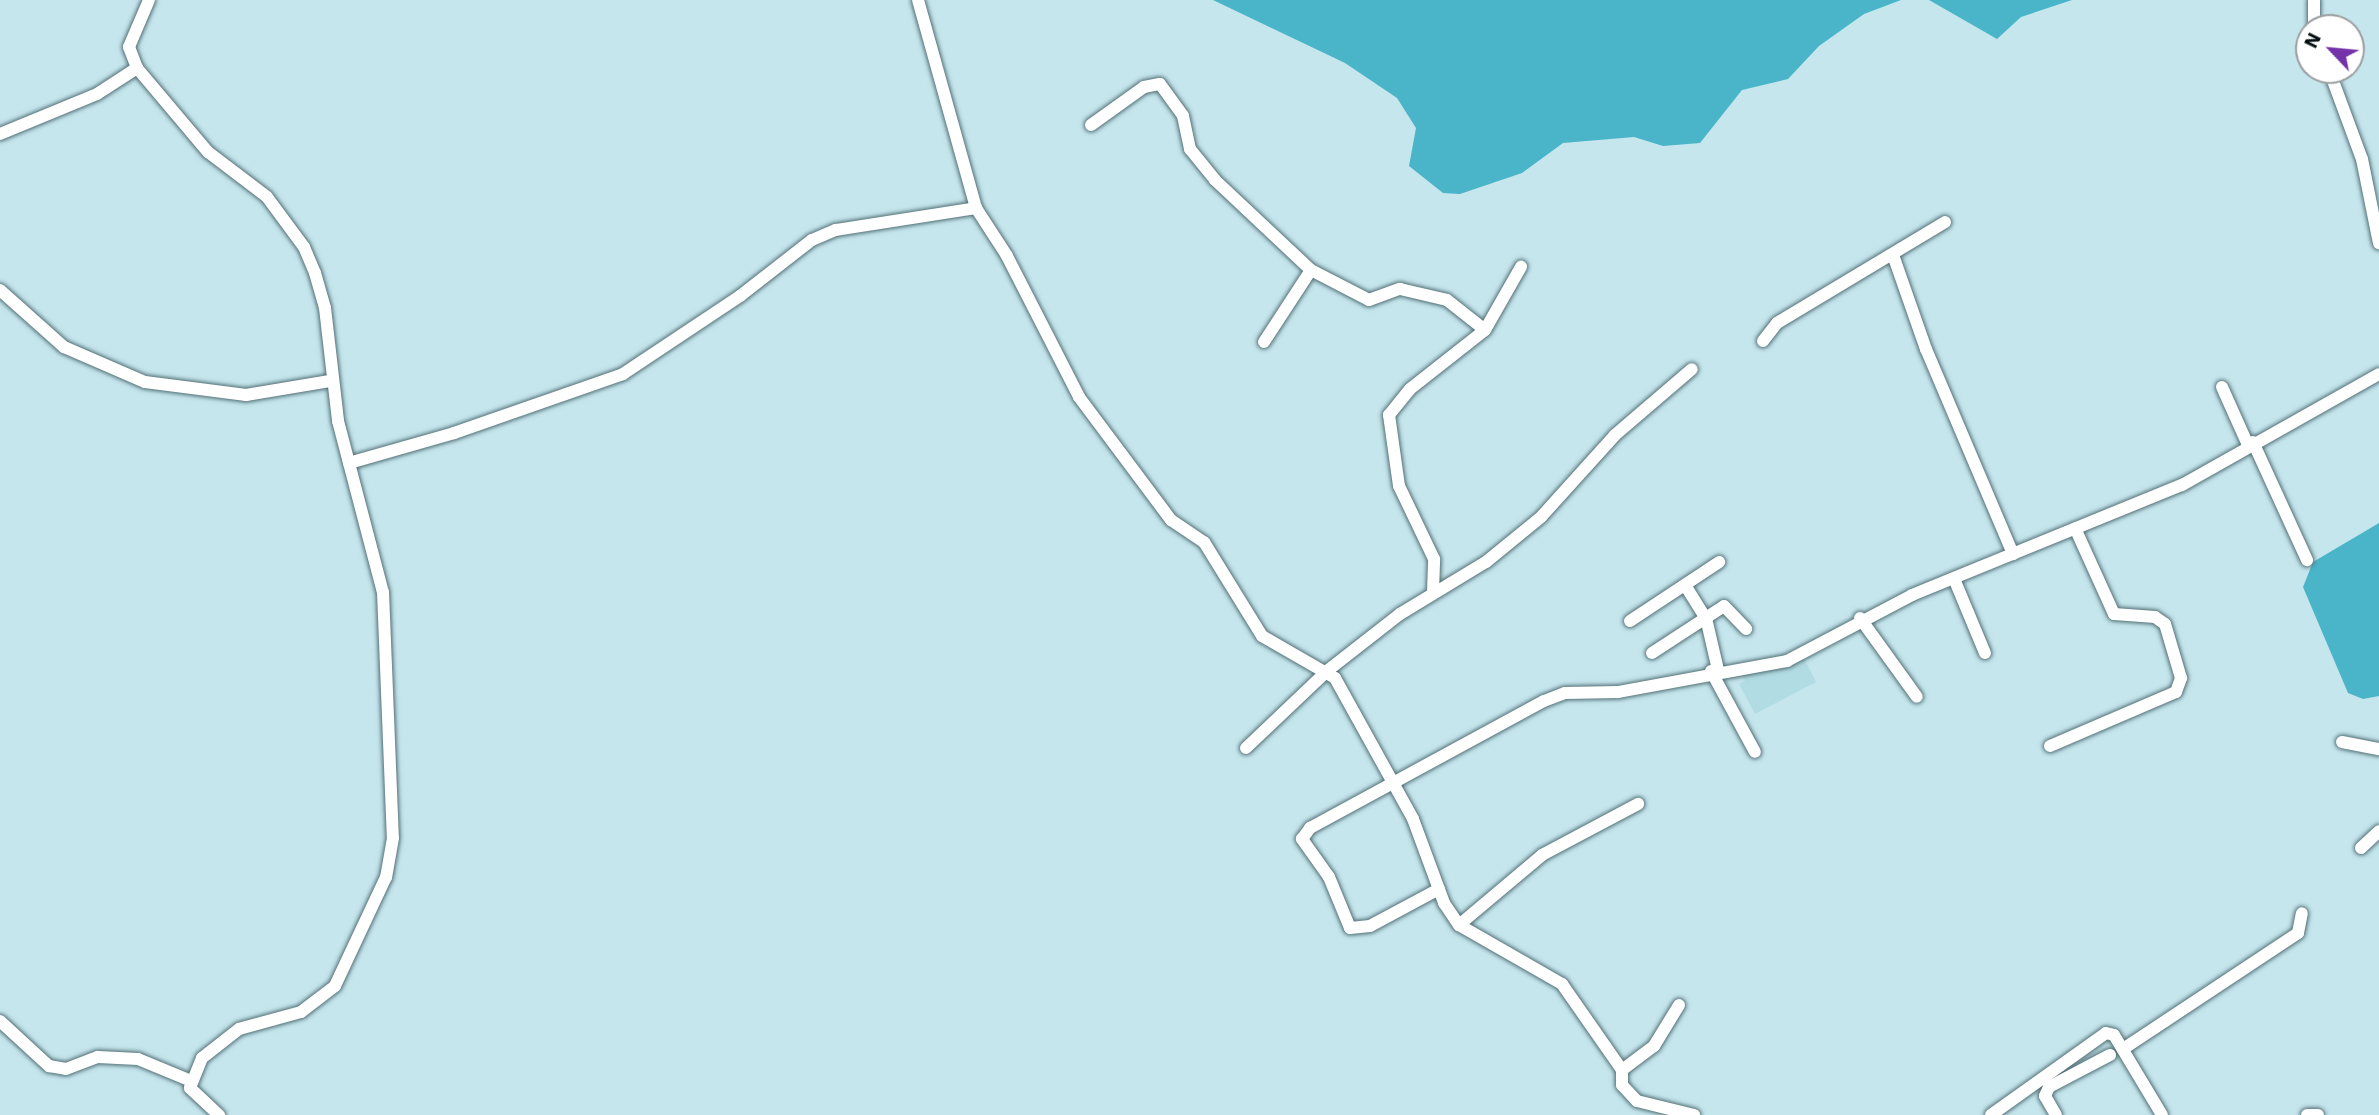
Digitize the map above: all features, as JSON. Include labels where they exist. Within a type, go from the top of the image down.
[{"type":"street","points":[[149,0],[129,47],[137,68],[208,152],[267,197],[304,247],[325,307],[330,382],[383,592],[393,838],[386,877],[335,986],[301,1012],[239,1028],[202,1058],[191,1080],[194,1096],[219,1115]]},
{"type":"street","points":[[918,0],[976,208],[1007,256],[1079,397],[1171,520],[1204,542],[1262,636],[1327,671],[1348,697],[1391,786],[1413,818],[1439,889],[1459,925],[1557,979],[1622,1070],[1628,1094],[1652,1111],[1694,1115]]},
{"type":"street","points":[[0,134],[97,93],[137,68]]},
{"type":"street","points":[[1091,125],[1144,87],[1160,84],[1183,116],[1190,149],[1214,180],[1311,270],[1370,300],[1400,289],[1447,300],[1485,330]]},
{"type":"street","points":[[2334,84],[2362,159],[2379,243]]},
{"type":"street","points":[[349,463],[454,433],[623,374],[740,296],[812,240],[836,230],[976,208]]},
{"type":"street","points":[[1763,341],[1777,323],[1945,222]]},
{"type":"street","points":[[1893,255],[1926,349],[2013,554]]},
{"type":"street","points":[[1433,592],[1434,559],[1399,486],[1389,415],[1410,389],[1485,330],[1521,267]]},
{"type":"street","points":[[1264,341],[1311,270]]},
{"type":"street","points":[[0,290],[64,347],[145,382],[246,394],[330,382]]},
{"type":"street","points":[[1245,748],[1327,671],[1433,592],[1486,562],[1541,517],[1615,435],[1692,369]]},
{"type":"street","points":[[1439,889],[1370,926],[1350,928],[1324,870],[1303,843],[1310,828],[1565,693],[1618,691],[1715,671],[1787,661],[1860,618],[2182,485],[2379,374]]},
{"type":"street","points":[[2222,387],[2307,560]]},
{"type":"street","points":[[2050,746],[2176,692],[2180,678],[2165,624],[2155,617],[2114,614],[2075,528]]},
{"type":"street","points":[[1630,621],[1719,562]]},
{"type":"street","points":[[1955,580],[1985,653]]},
{"type":"street","points":[[1685,584],[1706,618],[1715,671],[1755,752]]},
{"type":"street","points":[[1652,653],[1727,607],[1746,629]]},
{"type":"street","points":[[1860,618],[1917,697]]},
{"type":"street","points":[[2342,742],[2379,749]]},
{"type":"street","points":[[1459,925],[1542,855],[1638,804]]},
{"type":"street","points":[[2361,848],[2379,831]]},
{"type":"street","points":[[2123,1049],[2298,933],[2302,913]]},
{"type":"street","points":[[1622,1070],[1654,1046],[1679,1005]]},
{"type":"street","points":[[0,1021],[49,1066],[66,1069],[98,1058],[138,1059],[191,1080]]},
{"type":"street","points":[[1991,1115],[2106,1033],[2123,1049],[2162,1115]]},
{"type":"street","points":[[2056,1115],[2045,1096],[2049,1087],[2110,1055]]},
{"type":"street","points":[[2307,1115],[2318,1115]]},
{"type":"shaded area","points":[[1213,0],[1901,0],[1864,14],[1819,46],[1788,79],[1742,90],[1700,143],[1663,146],[1634,137],[1563,143],[1522,173],[1460,194],[1443,193],[1409,166],[1416,128],[1397,98],[1345,63]]},
{"type":"shaded area","points":[[1929,0],[2072,0],[2021,17],[1997,39]]},
{"type":"shaded area","points":[[2379,523],[2379,696],[2363,699],[2348,693],[2303,587],[2313,562]]},
{"type":"shaded area","points":[[1803,656],[1816,682],[1755,714],[1739,684],[1745,681],[1741,672]]}]
